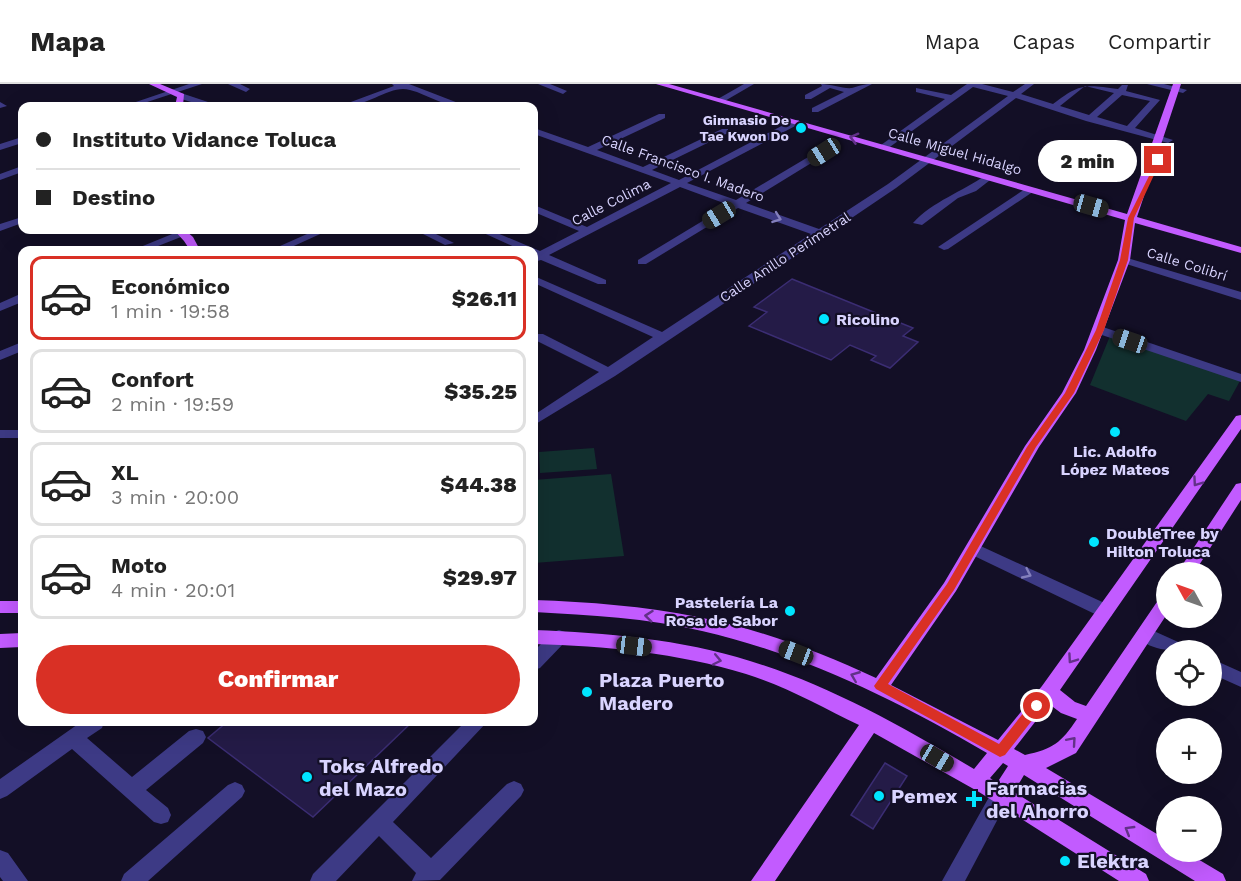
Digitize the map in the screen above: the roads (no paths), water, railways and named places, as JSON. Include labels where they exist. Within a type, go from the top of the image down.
[{"type":"main road","points":[[153,84],[177,94],[178,102]]},
{"type":"main road","name":"Calle Miguel Hidalgo","points":[[663,84],[1241,250]]},
{"type":"main road","points":[[880,686],[950,587],[1032,447],[1069,393],[1100,330],[1124,260],[1131,218],[1164,139],[1180,87]]},
{"type":"main road","points":[[182,234],[192,246]]},
{"type":"main road","points":[[976,782],[1049,691],[1105,611],[1236,436],[1241,418]]},
{"type":"main road","points":[[1192,562],[1241,488]]},
{"type":"main road","points":[[0,607],[18,606]]},
{"type":"main road","points":[[538,606],[691,621],[768,642],[880,686],[1000,752],[1215,881]]},
{"type":"main road","points":[[1000,796],[1020,765],[1048,759],[1069,747],[1156,617]]},
{"type":"main road","points":[[538,637],[650,648],[736,664],[779,679],[872,721],[1138,881]]},
{"type":"main road","points":[[0,641],[18,640]]},
{"type":"main road","points":[[1049,691],[1058,702],[1070,710],[1092,714]]},
{"type":"main road","points":[[762,881],[872,721]]},
{"type":"street","points":[[144,102],[177,94],[198,84]]},
{"type":"street","points":[[232,84],[246,89]]},
{"type":"street","points":[[542,84],[563,91]]},
{"type":"street","points":[[720,100],[750,84]]},
{"type":"street","points":[[815,110],[868,84]]},
{"type":"street","points":[[908,98],[928,84]]},
{"type":"street","points":[[884,147],[972,84],[1056,105],[1089,118],[1164,139]]},
{"type":"street","name":"Calle Anillo Perimetral","points":[[538,418],[931,160],[1030,84]]},
{"type":"street","points":[[1056,105],[1082,84]]},
{"type":"street","points":[[1087,84],[1156,101],[1128,130]]},
{"type":"street","points":[[1089,118],[1130,84]]},
{"type":"street","points":[[1151,84],[1180,87]]},
{"type":"street","points":[[355,102],[402,85],[449,102]]},
{"type":"street","points":[[808,97],[827,85],[854,91]]},
{"type":"street","points":[[919,90],[951,98]]},
{"type":"street","points":[[177,94],[200,102]]},
{"type":"street","points":[[590,150],[662,116]]},
{"type":"street","name":"Calle Colima","points":[[538,252],[587,231],[683,183],[796,122]]},
{"type":"street","points":[[645,170],[725,130]]},
{"type":"street","points":[[8,132],[18,138]]},
{"type":"street","name":"Calle Francisco I. Madero","points":[[538,132],[821,234]]},
{"type":"street","points":[[538,138],[547,135]]},
{"type":"street","points":[[0,147],[18,141]]},
{"type":"street","points":[[642,262],[824,152]]},
{"type":"street","points":[[0,177],[18,170]]},
{"type":"street","points":[[918,223],[954,196],[972,189],[989,177]]},
{"type":"street","points":[[944,247],[1032,189]]},
{"type":"street","points":[[538,210],[587,231]]},
{"type":"street","points":[[0,228],[18,221]]},
{"type":"street","points":[[148,246],[174,234]]},
{"type":"street","points":[[286,246],[315,234]]},
{"type":"street","points":[[429,234],[449,243]]},
{"type":"street","points":[[491,234],[517,246]]},
{"type":"street","points":[[538,256],[602,282]]},
{"type":"street","name":"Calle Colibrí","points":[[1124,260],[1241,296]]},
{"type":"street","points":[[538,281],[663,337]]},
{"type":"street","points":[[0,307],[18,300]]},
{"type":"street","points":[[1100,330],[1241,378]]},
{"type":"street","points":[[539,337],[610,373]]},
{"type":"street","points":[[0,356],[18,348]]},
{"type":"street","points":[[0,434],[18,434]]},
{"type":"street","points":[[974,549],[1105,611]]},
{"type":"street","points":[[1145,634],[1158,640]]},
{"type":"street","points":[[538,659],[559,638]]},
{"type":"street","points":[[1222,671],[1241,680]]},
{"type":"street","points":[[0,790],[90,726]]},
{"type":"street","points":[[321,881],[473,726]]},
{"type":"street","points":[[131,790],[196,737]]},
{"type":"street","points":[[73,738],[161,815]]},
{"type":"street","points":[[379,822],[428,877],[514,790]]},
{"type":"street","points":[[132,881],[235,791]]},
{"type":"street","points":[[953,881],[1000,796]]},
{"type":"street","points":[[0,860],[17,881]]},
{"type":"place","name":"Gimnasio De Tae Kwon Do","points":[[801,128]]},
{"type":"place","name":"Ricolino","points":[[824,319]]},
{"type":"place","name":"Lic. Adolfo López Mateos","points":[[1115,432]]},
{"type":"place","name":"DoubleTree by Hilton Toluca","points":[[1094,542]]},
{"type":"place","name":"Pastelería La Rosa de Sabor","points":[[790,611]]},
{"type":"place","name":"Plaza Puerto Madero","points":[[587,692]]},
{"type":"place","name":"Toks Alfredo del Mazo","points":[[307,777]]},
{"type":"place","name":"Pemex","points":[[879,796]]},
{"type":"place","name":"Farmacias del Ahorro","points":[[974,799]]},
{"type":"place","name":"Elektra","points":[[1065,861]]}]
